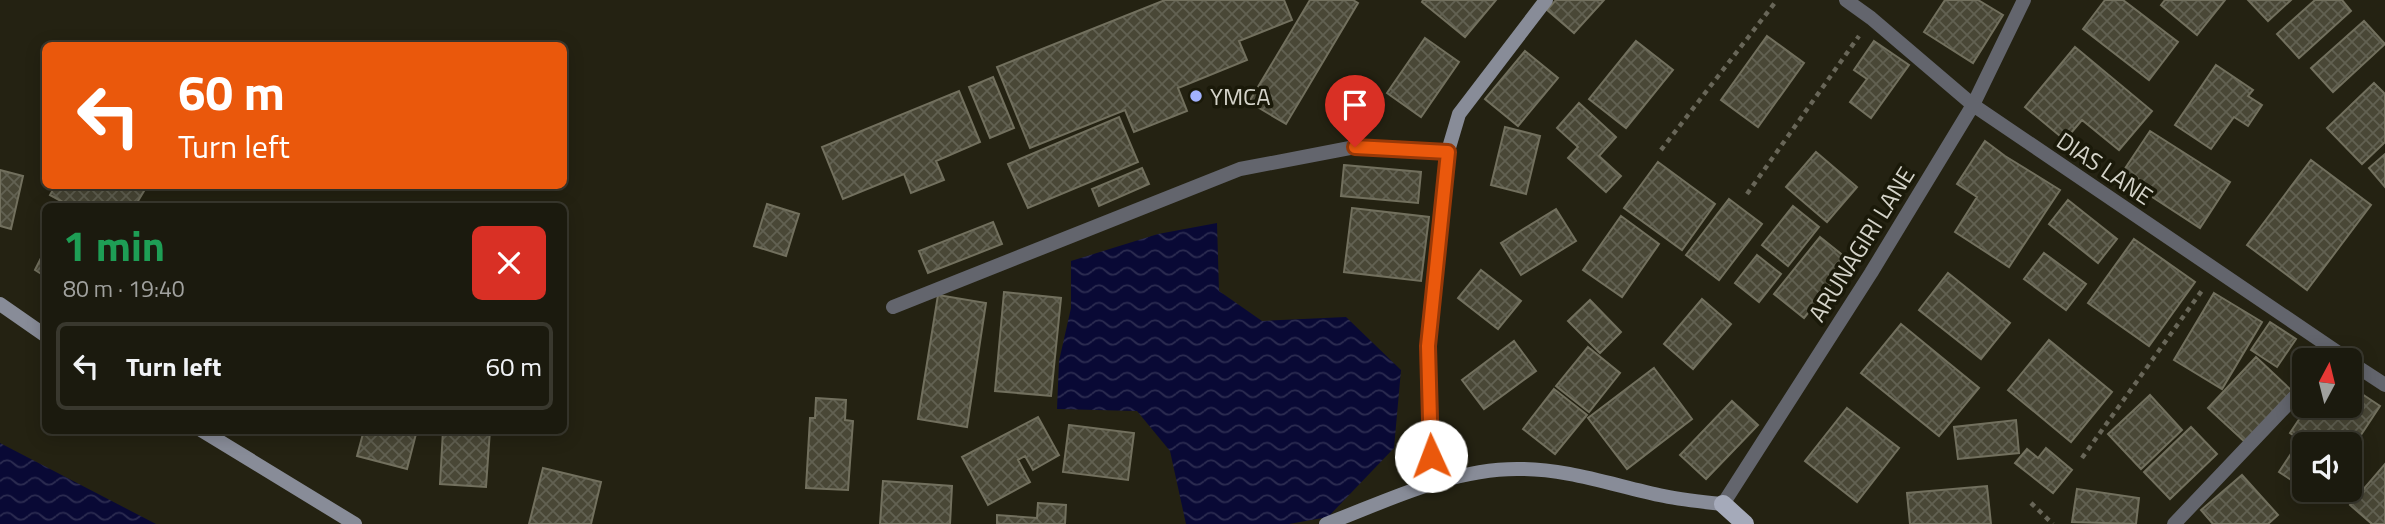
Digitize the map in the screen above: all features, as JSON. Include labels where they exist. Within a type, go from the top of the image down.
[{"type":"main road","points":[[1432,483],[1428,346],[1448,152],[1460,114],[1546,0]]},
{"type":"main road","points":[[0,304],[42,333]]},
{"type":"main road","points":[[208,434],[355,524]]},
{"type":"main road","points":[[1326,524],[1432,483],[1481,471],[1516,469],[1550,470],[1666,497],[1723,505],[1745,524]]},
{"type":"street","name":"DIAS LANE","points":[[1846,0],[1973,105],[2325,348]]},
{"type":"street","name":"ARUNAGIRI LANE","points":[[1723,505],[1871,273],[1973,105],[2024,0]]},
{"type":"street","points":[[893,307],[1240,169],[1355,147],[1448,152]]},
{"type":"street","name":"DIAS LANE","points":[[2362,371],[2385,385]]},
{"type":"street","points":[[2174,524],[2292,400]]},
{"type":"path","points":[[1661,150],[1777,0]]},
{"type":"path","points":[[1746,194],[1871,18]]},
{"type":"path","points":[[2082,458],[2216,271]]},
{"type":"path","points":[[2031,503],[2053,524]]},
{"type":"water","points":[[1217,223],[1219,291],[1262,321],[1346,317],[1401,370],[1394,448],[1328,517],[1289,524],[1186,524],[1170,451],[1137,411],[1057,409],[1059,361],[1071,308],[1071,261],[1158,234]]},
{"type":"water","points":[[0,443],[156,524],[0,524]]},
{"type":"building","points":[[1165,0],[1284,0],[1292,20],[1239,41],[1247,60],[1178,88],[1187,111],[1134,132],[1125,110],[1030,148],[997,67]]},
{"type":"building","points":[[1310,0],[1353,0],[1358,3],[1286,124],[1249,102]]},
{"type":"building","points":[[1496,0],[1465,37],[1422,2]]},
{"type":"building","points":[[1556,0],[1604,0],[1574,33],[1547,10]]},
{"type":"building","points":[[1945,0],[1978,0],[2003,15],[1973,63],[1924,32]]},
{"type":"building","points":[[2105,0],[2123,0],[2178,42],[2149,80],[2083,29]]},
{"type":"building","points":[[2165,0],[2225,0],[2197,35],[2161,5]]},
{"type":"building","points":[[2248,0],[2291,0],[2268,21]]},
{"type":"building","points":[[2315,0],[2342,0],[2351,11],[2299,58],[2277,34]]},
{"type":"building","points":[[2364,21],[2385,44],[2333,92],[2311,68]]},
{"type":"building","points":[[1767,36],[1804,63],[1758,127],[1721,100]]},
{"type":"building","points":[[1425,38],[1459,62],[1421,117],[1387,93]]},
{"type":"building","points":[[1636,41],[1673,70],[1626,128],[1589,99]]},
{"type":"building","points":[[1874,41],[1909,65],[1871,118],[1850,102],[1867,79],[1854,70]]},
{"type":"building","points":[[2075,47],[2152,111],[2119,150],[2082,120],[2065,140],[2025,107]]},
{"type":"building","points":[[1525,51],[1558,78],[1518,126],[1485,99]]},
{"type":"building","points":[[2216,65],[2253,90],[2248,96],[2262,105],[2248,126],[2234,117],[2211,149],[2175,125]]},
{"type":"building","points":[[993,77],[1014,128],[990,138],[969,87]]},
{"type":"building","points":[[2374,83],[2385,94],[2385,142],[2362,164],[2327,128]]},
{"type":"building","points":[[959,91],[980,142],[936,161],[944,180],[911,193],[904,174],[843,199],[822,147]]},
{"type":"building","points":[[1579,103],[1616,137],[1599,156],[1621,176],[1606,192],[1568,158],[1578,147],[1557,128]]},
{"type":"building","points":[[1119,117],[1138,162],[1028,208],[1008,164]]},
{"type":"building","points":[[1505,127],[1540,136],[1526,194],[1491,185]]},
{"type":"building","points":[[2150,131],[2230,182],[2200,228],[2120,176]]},
{"type":"building","points":[[1985,141],[2060,190],[2009,267],[1955,232],[1977,197],[1957,184]]},
{"type":"building","points":[[1816,152],[1857,187],[1827,222],[1786,187]]},
{"type":"building","points":[[2385,154],[2385,187],[2369,168]]},
{"type":"building","points":[[2311,160],[2371,205],[2307,290],[2247,245]]},
{"type":"building","points":[[1658,162],[1715,204],[1682,250],[1624,208]]},
{"type":"building","points":[[1344,165],[1421,172],[1418,203],[1341,196]]},
{"type":"building","points":[[1142,168],[1149,184],[1099,206],[1092,189]]},
{"type":"building","points":[[0,170],[23,176],[11,229],[0,226]]},
{"type":"building","points":[[53,189],[145,189],[137,203],[65,203],[50,195]]},
{"type":"building","points":[[1729,199],[1762,224],[1719,280],[1686,255]]},
{"type":"building","points":[[2068,200],[2117,239],[2098,263],[2049,224]]},
{"type":"building","points":[[767,204],[799,214],[786,256],[754,246]]},
{"type":"building","points":[[1793,206],[1819,227],[1788,266],[1762,245]]},
{"type":"building","points":[[1352,208],[1429,217],[1421,281],[1344,272]]},
{"type":"building","points":[[1556,209],[1576,241],[1521,275],[1501,243]]},
{"type":"building","points":[[1621,216],[1659,244],[1622,297],[1583,270]]},
{"type":"building","points":[[993,222],[1002,244],[928,273],[919,251]]},
{"type":"building","points":[[1820,237],[1850,261],[1804,318],[1774,294]]},
{"type":"building","points":[[2134,239],[2195,282],[2149,346],[2088,303]]},
{"type":"building","points":[[2044,253],[2086,284],[2066,310],[2024,279]]},
{"type":"building","points":[[1757,255],[1781,274],[1759,302],[1735,283]]},
{"type":"building","points":[[42,256],[42,274],[35,270]]},
{"type":"building","points":[[1481,270],[1521,301],[1498,329],[1458,298]]},
{"type":"building","points":[[1948,273],[2010,323],[1981,359],[1919,310]]},
{"type":"building","points":[[1004,292],[1061,298],[1051,396],[995,391]]},
{"type":"building","points":[[2214,293],[2262,322],[2222,389],[2174,360]]},
{"type":"building","points":[[938,295],[986,303],[967,427],[918,419]]},
{"type":"building","points":[[1702,299],[1731,324],[1693,369],[1664,344]]},
{"type":"building","points":[[1590,300],[1621,332],[1600,353],[1568,321]]},
{"type":"building","points":[[2270,322],[2296,339],[2277,367],[2251,350]]},
{"type":"building","points":[[1901,324],[1979,388],[1939,436],[1861,373]]},
{"type":"building","points":[[2049,340],[2112,392],[2071,442],[2008,390]]},
{"type":"building","points":[[1514,341],[1536,371],[1484,409],[1462,380]]},
{"type":"building","points":[[1588,347],[1620,373],[1589,412],[1556,386]]},
{"type":"building","points":[[2256,357],[2292,391],[2245,442],[2208,408]]},
{"type":"building","points":[[1654,368],[1692,419],[1627,469],[1588,418]]},
{"type":"building","points":[[1554,389],[1587,415],[1555,454],[1523,429]]},
{"type":"building","points":[[2362,394],[2380,406],[2362,433],[2290,433],[2300,418],[2362,418]]},
{"type":"building","points":[[2150,395],[2182,430],[2141,469],[2108,434]]},
{"type":"building","points":[[816,398],[846,400],[845,420],[853,421],[848,490],[806,488],[810,418],[815,418]]},
{"type":"building","points":[[1732,401],[1758,425],[1706,479],[1680,455]]},
{"type":"building","points":[[1847,408],[1899,448],[1857,502],[1805,461]]},
{"type":"building","points":[[1038,417],[1059,455],[1033,470],[1025,456],[1018,460],[1030,482],[988,505],[962,457]]},
{"type":"building","points":[[2016,420],[2019,453],[1958,459],[1954,427]]},
{"type":"building","points":[[1069,425],[1134,433],[1128,480],[1063,472]]},
{"type":"building","points":[[2191,427],[2217,454],[2170,499],[2144,472]]},
{"type":"building","points":[[363,434],[416,434],[407,469],[357,456]]},
{"type":"building","points":[[443,434],[490,434],[486,487],[440,484]]},
{"type":"building","points":[[2046,448],[2072,470],[2053,493],[2015,463],[2027,449],[2038,458]]},
{"type":"building","points":[[2292,452],[2292,480],[2279,472]]},
{"type":"building","points":[[2385,464],[2385,524],[2372,524],[2350,505],[2353,502],[2362,502],[2362,491]]},
{"type":"building","points":[[543,468],[601,482],[591,524],[529,524]]},
{"type":"building","points":[[2242,475],[2278,515],[2268,524],[2213,524],[2201,510]]},
{"type":"building","points":[[883,481],[952,486],[950,524],[880,524]]},
{"type":"building","points":[[1987,486],[1991,524],[1910,524],[1907,493]]},
{"type":"building","points":[[2077,489],[2139,498],[2136,524],[2072,522]]},
{"type":"building","points":[[1038,503],[1066,505],[1065,524],[997,524],[997,515],[1037,518]]},
{"type":"place","name":"YMCA","points":[[1196,96]]},
{"type":"route","points":[[1355,147],[1448,152],[1428,346],[1431,456]]}]
